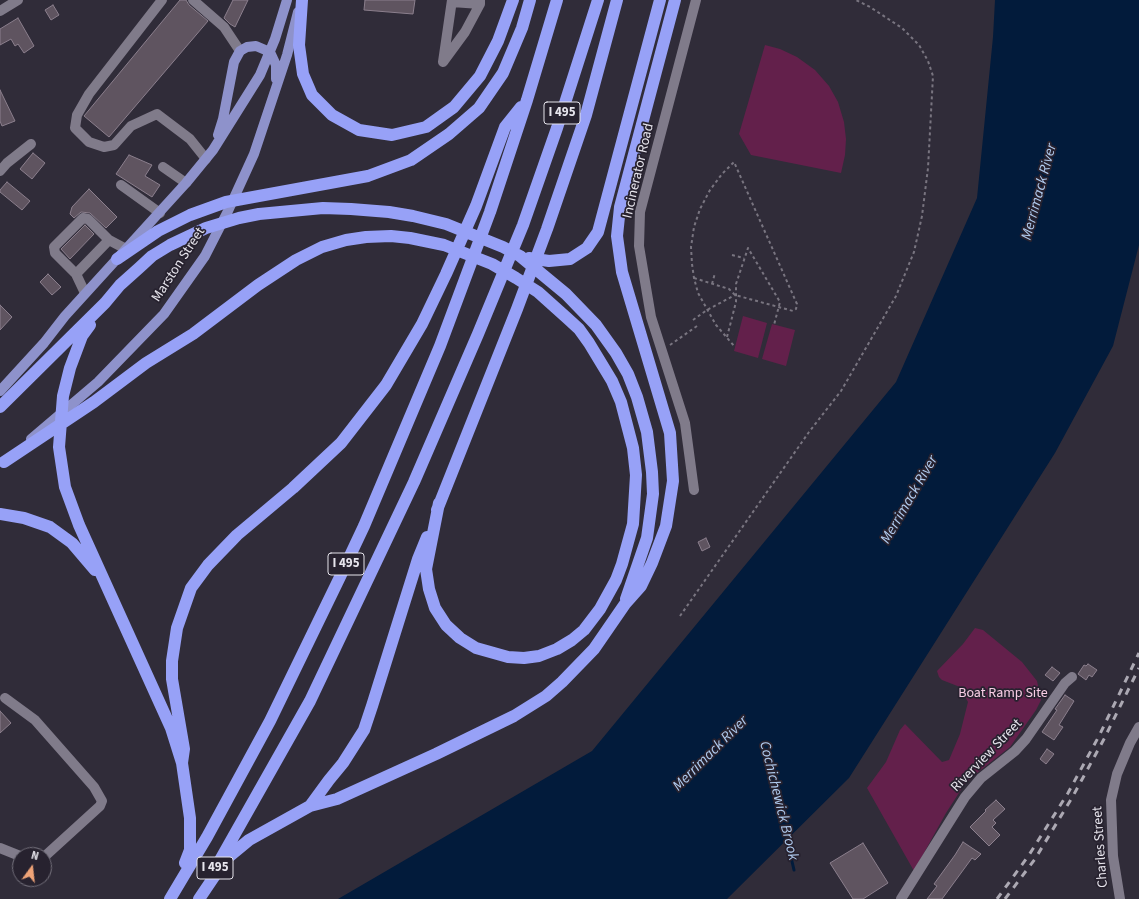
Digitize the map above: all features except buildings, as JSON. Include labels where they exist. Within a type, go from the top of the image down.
[{"type":"highway","points":[[301,0],[299,46],[303,74],[312,95],[332,115],[359,130],[392,135],[426,128],[454,107],[480,76],[498,41],[513,0]]},
{"type":"highway","points":[[117,259],[158,231],[190,215],[226,202],[368,176],[411,160],[449,134],[479,108],[503,73],[522,28],[530,0]]},
{"type":"highway","name":"I 495","points":[[170,899],[270,722],[364,526],[440,346],[490,212],[527,100],[557,0]]},
{"type":"highway","name":"I 495","points":[[198,899],[324,674],[414,482],[523,225],[557,128],[598,0]]},
{"type":"highway","points":[[310,806],[343,763],[364,730],[418,559],[547,230],[586,115],[617,0]]},
{"type":"highway","points":[[520,256],[549,261],[570,259],[586,248],[598,232],[660,0]]},
{"type":"highway","points":[[198,899],[226,859],[249,840],[310,806],[337,799],[436,754],[514,716],[536,702],[562,682],[594,649],[625,604],[641,586],[652,563],[666,526],[673,481],[670,433],[622,272],[617,236],[620,207],[675,0]]},
{"type":"highway","points":[[182,763],[184,749],[172,679],[172,661],[177,628],[191,588],[208,565],[237,535],[293,488],[341,443],[386,385],[422,324],[446,274],[476,206],[505,127],[527,100]]},
{"type":"highway","points":[[170,899],[177,886],[190,850],[190,818],[182,763],[171,728],[79,525],[66,487],[59,447],[63,396],[70,368],[82,336],[105,303],[120,285],[152,256],[170,245],[206,228],[239,218],[295,210],[351,208],[413,216],[446,224],[473,234],[520,256],[566,294],[596,325],[621,360],[643,415],[650,450],[653,494],[647,538],[625,604]]},
{"type":"highway","points":[[2,463],[32,440],[94,402],[146,363],[193,334],[284,267],[306,254],[322,247],[346,240],[390,236],[422,240],[444,245],[483,260],[516,278],[553,305],[578,329],[603,364],[612,380],[621,402],[633,448],[636,475],[634,514],[629,540],[616,580],[600,609],[584,630],[557,650],[539,656],[524,658],[508,657],[476,648],[460,638],[446,625],[436,608],[429,589],[426,569],[440,503]]},
{"type":"highway","points":[[0,407],[105,303]]},
{"type":"highway","points":[[0,514],[24,518],[50,527],[72,543],[106,584]]},
{"type":"main road","points":[[0,391],[44,343],[85,293],[160,213],[213,150],[260,76],[270,52],[287,0]]},
{"type":"main road","name":"Marston Street","points":[[32,440],[98,382],[164,314],[205,256],[254,154],[287,55],[301,0]]},
{"type":"main road","points":[[213,150],[223,120],[234,62],[240,52],[247,47],[256,46],[270,52],[276,65],[276,89]]},
{"type":"street","points":[[0,11],[18,0]]},
{"type":"street","points":[[162,0],[89,94],[77,115],[75,128],[89,142],[104,147],[114,145],[131,126],[156,114],[190,139],[206,159]]},
{"type":"street","points":[[193,0],[224,27],[240,52]]},
{"type":"street","name":"Incinerator Road","points":[[694,490],[685,423],[651,317],[639,246],[640,212],[696,0]]},
{"type":"street","points":[[452,1],[480,2],[465,32],[443,62],[452,1]]},
{"type":"street","points":[[0,171],[7,163],[31,144]]},
{"type":"street","points":[[163,167],[186,183]]},
{"type":"street","points":[[121,185],[160,213]]},
{"type":"street","points":[[85,293],[76,274],[55,253],[54,247],[83,218],[88,219],[109,240],[126,249]]},
{"type":"street","points":[[76,274],[109,240]]},
{"type":"street","name":"Riverview Street","points":[[901,899],[965,797],[981,778],[1016,751],[1065,683],[1072,677]]},
{"type":"street","points":[[5,698],[35,720],[94,788],[102,801],[100,806],[52,850]]},
{"type":"street","name":"Charles Street","points":[[1120,899],[1113,856],[1111,800],[1117,774],[1130,743],[1139,727]]},
{"type":"street","points":[[0,848],[12,853]]},
{"type":"path","points":[[680,616],[809,432],[841,391],[896,296],[914,252],[922,216],[928,168],[933,76],[928,61],[919,45],[902,28],[870,7],[856,0]]},
{"type":"path","points":[[694,278],[728,289],[735,294],[793,311],[796,309],[797,304],[734,162],[714,184],[700,209],[694,227],[691,248],[694,278],[698,293],[716,325],[735,346]]},
{"type":"path","points":[[727,337],[736,302],[736,284],[748,248],[780,302],[774,325]]},
{"type":"path","points":[[732,255],[744,258]]},
{"type":"path","points":[[712,284],[715,272]]},
{"type":"path","points":[[693,320],[735,294]]},
{"type":"path","points":[[661,346],[669,346],[697,326]]},
{"type":"green space","points":[[765,45],[780,49],[797,57],[815,70],[829,86],[838,102],[844,122],[846,139],[845,155],[841,173],[751,155],[739,134]]},
{"type":"green space","points":[[743,316],[767,323],[758,358],[734,351]]},
{"type":"green space","points":[[772,324],[795,330],[786,366],[762,359]]},
{"type":"green space","name":"Boat Ramp Site","points":[[975,628],[983,630],[1022,662],[1037,681],[1041,700],[1036,710],[1010,747],[964,785],[946,813],[914,871],[867,788],[886,762],[900,730],[905,724],[942,762],[949,760],[960,734],[968,702],[960,687],[942,680],[937,671],[963,644]]},
{"type":"water","name":"Merrimack River","points":[[995,0],[1139,0],[1139,245],[1113,346],[1055,453],[849,778],[727,899],[338,899],[592,751],[896,382],[977,198],[993,37]]},
{"type":"waterway","name":"Cochichewick Brook","points":[[786,836],[794,870]]},
{"type":"railway","points":[[997,899],[1029,855],[1068,793],[1099,736],[1139,653]]},
{"type":"railway","points":[[1005,899],[1035,859],[1073,796],[1104,739],[1139,668]]}]
